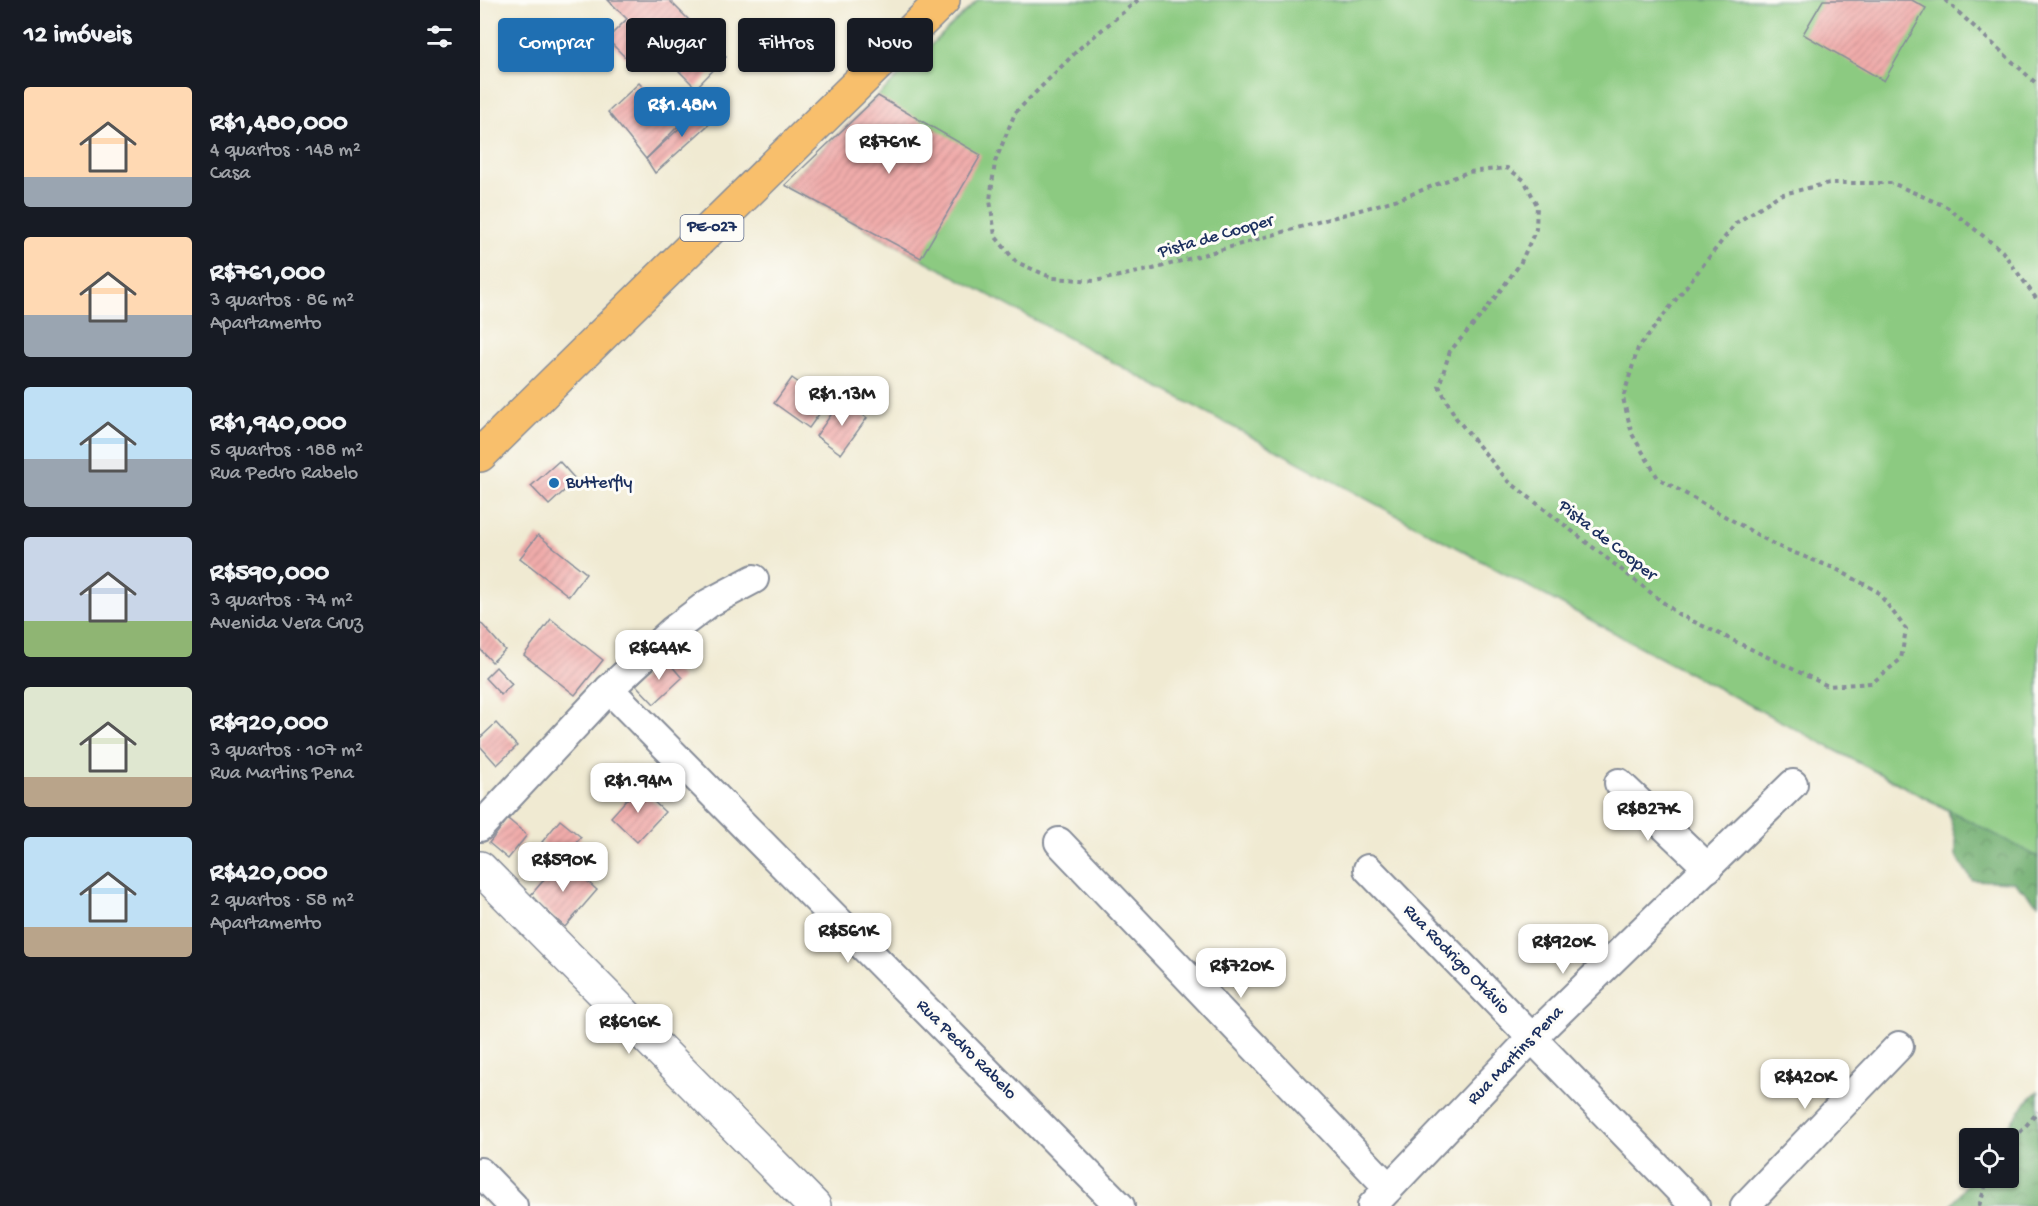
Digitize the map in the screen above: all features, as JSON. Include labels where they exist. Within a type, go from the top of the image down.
[{"type":"main road","name":"PE-027","points":[[480,455],[943,0]]},
{"type":"street","points":[[480,827],[609,689],[672,631],[708,603],[754,579]]},
{"type":"street","name":"Rua Pedro Rabelo","points":[[609,689],[1120,1206]]},
{"type":"street","points":[[1619,783],[1708,868]]},
{"type":"street","name":"Rua Martins Pena","points":[[1381,1197],[1532,1038],[1793,784]]},
{"type":"street","points":[[1059,842],[1381,1197]]},
{"type":"street","points":[[480,868],[814,1206]]},
{"type":"street","name":"Rua Rodrigo Otávio","points":[[1368,869],[1695,1206]]},
{"type":"street","points":[[1744,1206],[1899,1046]]},
{"type":"street","points":[[480,1172],[513,1206]]},
{"type":"path","name":"Pista de Cooper","points":[[1138,0],[1081,47],[1015,113],[995,162],[990,200],[995,236],[1016,262],[1053,278],[1095,281],[1153,269],[1402,198],[1468,172],[1507,168],[1524,180],[1537,205],[1536,229],[1520,264],[1481,316],[1450,351],[1439,386],[1456,418],[1508,480],[1678,614],[1828,686],[1872,683],[1901,659],[1906,629],[1877,591],[1836,569],[1777,546],[1658,478],[1632,434],[1623,398],[1638,348],[1736,223],[1779,195],[1829,183],[1892,183],[1947,207],[2002,251],[2038,301]]},
{"type":"path","points":[[1945,0],[2038,85]]},
{"type":"path","points":[[2019,1134],[2038,1112]]},
{"type":"path","points":[[1979,1206],[1985,1188]]},
{"type":"green space","points":[[978,0],[2038,0],[2038,857],[1672,664],[785,185],[903,72],[933,72],[933,43]]},
{"type":"green space","points":[[2038,653],[2038,904],[2014,882],[1972,880],[1956,856],[1956,841],[1948,810],[1827,746],[1887,713]]},
{"type":"green space","points":[[2038,1091],[2038,1206],[1951,1206],[1964,1188],[2019,1188],[2019,1128],[2007,1128],[2026,1102]]},
{"type":"building","points":[[608,0],[669,0],[687,18],[626,18]]},
{"type":"building","points":[[1823,0],[1912,0],[1926,8],[1884,81],[1803,34]]},
{"type":"building","points":[[626,20],[626,58],[614,46],[614,32]]},
{"type":"building","points":[[680,72],[711,72],[696,88]]},
{"type":"building","points":[[639,83],[679,125],[646,159],[608,112]]},
{"type":"building","points":[[878,96],[981,155],[921,258],[785,185]]},
{"type":"building","points":[[708,102],[717,117],[655,173],[646,159]]},
{"type":"building","points":[[792,378],[827,403],[809,428],[774,403]]},
{"type":"building","points":[[842,399],[867,418],[841,454],[816,436]]},
{"type":"building","name":"Butterfly","points":[[559,461],[576,480],[549,505],[531,486]]},
{"type":"building","points":[[538,535],[586,573],[569,596],[520,558]]},
{"type":"building","points":[[551,619],[603,660],[575,695],[524,655]]},
{"type":"building","points":[[480,622],[505,650],[492,662],[480,649]]},
{"type":"building","points":[[665,658],[682,678],[654,704],[636,685]]},
{"type":"building","points":[[496,667],[512,684],[501,695],[485,678]]},
{"type":"building","points":[[496,723],[517,746],[497,765],[480,746],[480,738]]},
{"type":"building","points":[[638,787],[665,812],[637,842],[611,817]]},
{"type":"building","points":[[508,819],[527,835],[508,859],[489,843]]},
{"type":"building","points":[[560,820],[581,837],[562,859],[542,842]]},
{"type":"building","points":[[562,859],[597,890],[565,927],[530,896]]},
{"type":"place","name":"Butterfly","points":[[554,483]]}]
